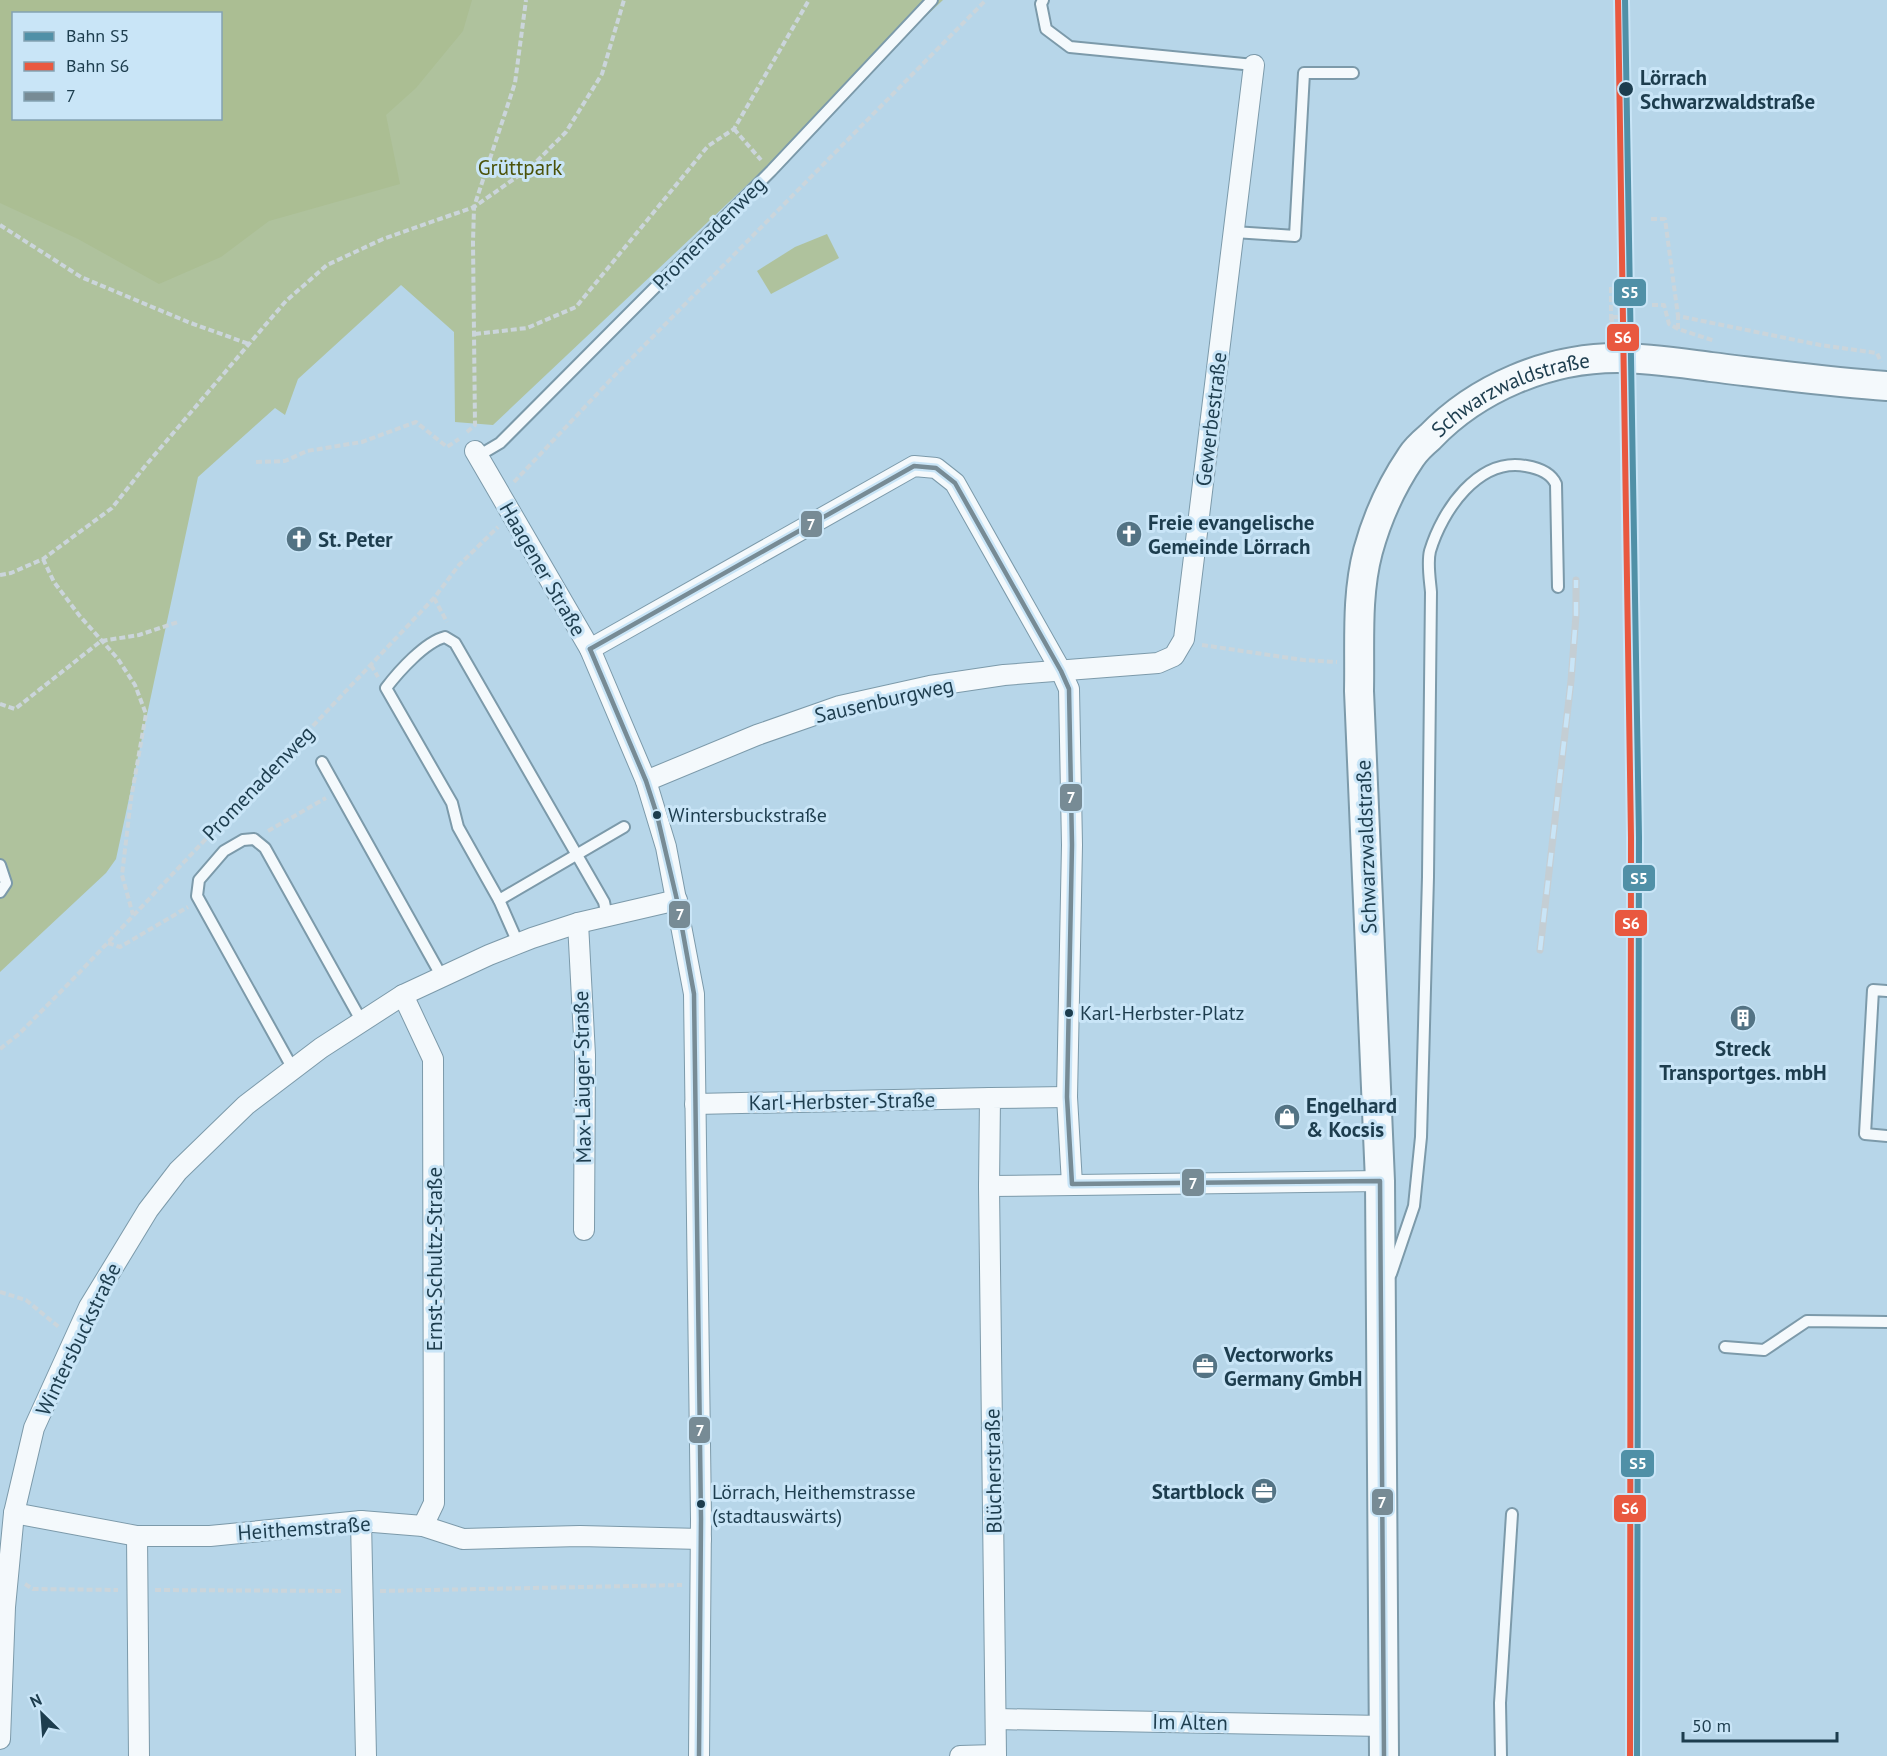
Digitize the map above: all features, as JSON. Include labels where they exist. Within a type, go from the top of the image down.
[{"type":"main road","name":"Schwarzwaldstraße","points":[[1384,1756],[1380,1181],[1359,691],[1359,617],[1368,551],[1386,498],[1412,455],[1440,426],[1468,404],[1503,384],[1534,371],[1563,364],[1617,358],[1887,386]]},
{"type":"street","name":"Gewerbestraße","points":[[1184,639],[1254,65]]},
{"type":"street","name":"Haagener Straße","points":[[476,453],[590,649],[646,781],[666,847],[694,994],[701,1539],[699,1756]]},
{"type":"street","points":[[590,649],[914,466],[936,468],[955,483],[1061,670],[1069,689],[1072,835],[1067,1097],[1072,1184]]},
{"type":"street","points":[[1061,670],[1158,663],[1174,656],[1184,639]]},
{"type":"street","name":"Sausenburgweg","points":[[646,781],[757,735],[840,706],[930,686],[1004,675],[1061,670]]},
{"type":"street","name":"Wintersbuckstraße","points":[[0,1739],[4,1607],[14,1513],[34,1428],[73,1340],[111,1268],[148,1210],[178,1171],[246,1105],[321,1048],[403,995],[518,943],[578,923],[677,900]]},
{"type":"street","name":"Max-Läuger-Straße","points":[[578,923],[585,1055],[584,1230]]},
{"type":"street","name":"Ernst-Schultz-Straße","points":[[403,995],[433,1059],[434,1503],[423,1526]]},
{"type":"street","points":[[1067,1097],[990,1098],[989,1186],[1380,1181]]},
{"type":"street","name":"Karl-Herbster-Straße","points":[[695,1104],[990,1098]]},
{"type":"street","name":"Blücherstraße","points":[[989,1186],[996,1756]]},
{"type":"street","name":"Heithemstraße","points":[[14,1513],[137,1536],[210,1536],[360,1521],[423,1526],[463,1539],[580,1536],[701,1539]]},
{"type":"street","points":[[360,1521],[366,1756]]},
{"type":"street","points":[[137,1536],[139,1756]]},
{"type":"street","name":"Im Alten","points":[[996,1719],[1384,1726]]},
{"type":"street","points":[[960,1756],[996,1756]]},
{"type":"lane","name":"Promenadenweg","points":[[476,453],[500,443],[771,171],[932,0]]},
{"type":"lane","points":[[1043,0],[1041,4],[1046,29],[1070,47],[1254,65]]},
{"type":"lane","points":[[1234,232],[1295,236],[1304,73],[1353,73]]},
{"type":"lane","points":[[1382,1300],[1414,1206],[1421,1137],[1428,877],[1431,614],[1429,553],[1440,525],[1456,499],[1479,477],[1501,467],[1520,465],[1532,467],[1553,478],[1556,484],[1558,587]]},
{"type":"lane","points":[[518,943],[499,900],[458,827],[452,803],[386,688],[396,675],[434,639],[445,637],[455,644],[604,902],[607,916]]},
{"type":"lane","points":[[322,762],[442,977]]},
{"type":"lane","points":[[499,900],[624,827]]},
{"type":"lane","points":[[293,1069],[197,896],[199,880],[224,851],[243,840],[254,839],[265,848],[362,1022]]},
{"type":"lane","points":[[0,865],[6,883],[0,892]]},
{"type":"lane","points":[[1887,991],[1873,990],[1865,1134],[1887,1136]]},
{"type":"lane","points":[[1725,1347],[1764,1350],[1807,1321],[1887,1322]]},
{"type":"lane","points":[[1501,1756],[1500,1702],[1512,1514]]},
{"type":"path","points":[[256,462],[285,461],[307,451],[362,442],[416,422],[447,447],[475,425],[474,207],[515,83],[526,0]]},
{"type":"path","points":[[0,575],[11,573],[43,559],[112,508],[286,302],[327,265],[383,239],[474,207],[531,167],[566,132],[602,74],[624,0]]},
{"type":"path","points":[[475,334],[527,328],[576,307],[708,146],[734,129],[809,0]]},
{"type":"path","points":[[515,481],[615,375],[986,0]]},
{"type":"path","points":[[734,129],[771,171]]},
{"type":"path","points":[[1651,219],[1665,219],[1678,329]]},
{"type":"path","points":[[0,225],[81,277],[188,322],[249,344]]},
{"type":"path","points":[[1612,334],[1612,317],[1620,317],[1620,332],[1611,332],[1611,286],[1621,286],[1619,299]]},
{"type":"path","points":[[1652,305],[1664,305],[1669,324],[1722,344]]},
{"type":"path","points":[[1678,316],[1820,345],[1877,353]]},
{"type":"path","name":"Promenadenweg","points":[[0,1049],[19,1034],[108,942],[434,598],[459,565],[512,514]]},
{"type":"path","points":[[43,559],[54,582],[79,615],[118,659],[135,685],[146,714],[131,799],[122,875],[133,915]]},
{"type":"path","points":[[434,598],[448,624],[445,637]]},
{"type":"path","points":[[0,704],[15,709],[101,641],[139,635],[178,622]]},
{"type":"path","points":[[1184,639],[1204,646],[1303,660],[1334,662]]},
{"type":"path","points":[[254,839],[338,791]]},
{"type":"path","points":[[108,942],[120,947],[200,901]]},
{"type":"path","points":[[0,1292],[26,1300],[73,1340]]},
{"type":"green space","name":"Grüttpark","points":[[0,0],[943,0],[493,425],[455,422],[454,332],[401,285],[298,379],[285,415],[275,408],[198,477],[116,859],[106,873],[0,972]]},
{"type":"green space","points":[[0,0],[472,0],[463,31],[416,88],[386,115],[400,184],[269,221],[221,257],[159,284],[78,239],[0,203]]},
{"type":"green space","points":[[827,234],[839,258],[771,294],[757,271],[795,247]]},
{"type":"railway","points":[[1540,950],[1571,681],[1576,580]]},
{"type":"rail line","name":"S6","points":[[1618,0],[1631,837],[1630,1756]]},
{"type":"rail line","name":"S5","points":[[1625,0],[1639,837],[1637,1756]]},
{"type":"transit line","name":"7","points":[[590,649],[914,466],[936,468],[955,483],[1069,689],[1072,845],[1067,1097],[1072,1184],[1380,1181],[1384,1756]]},
{"type":"transit line","name":"7","points":[[590,649],[646,781],[657,815],[677,900],[694,994],[701,1519],[699,1756]]},
{"type":"place","name":"Lörrach Schwarzwaldstraße","points":[[1626,89]]},
{"type":"place","name":"Freie evangelische Gemeinde Lörrach","points":[[1129,534]]},
{"type":"place","name":"St. Peter","points":[[299,539]]},
{"type":"place","name":"Wintersbuckstraße","points":[[657,815]]},
{"type":"place","name":"Karl-Herbster-Platz","points":[[1069,1013]]},
{"type":"place","name":"Streck Transportges. mbH","points":[[1743,1018]]},
{"type":"place","name":"Engelhard & Kocsis","points":[[1287,1117]]},
{"type":"place","name":"Vectorworks Germany GmbH","points":[[1205,1366]]},
{"type":"place","name":"Startblock","points":[[1264,1491]]},
{"type":"place","name":"Lörrach, Heithemstrasse (stadtauswärts)","points":[[701,1504]]}]
